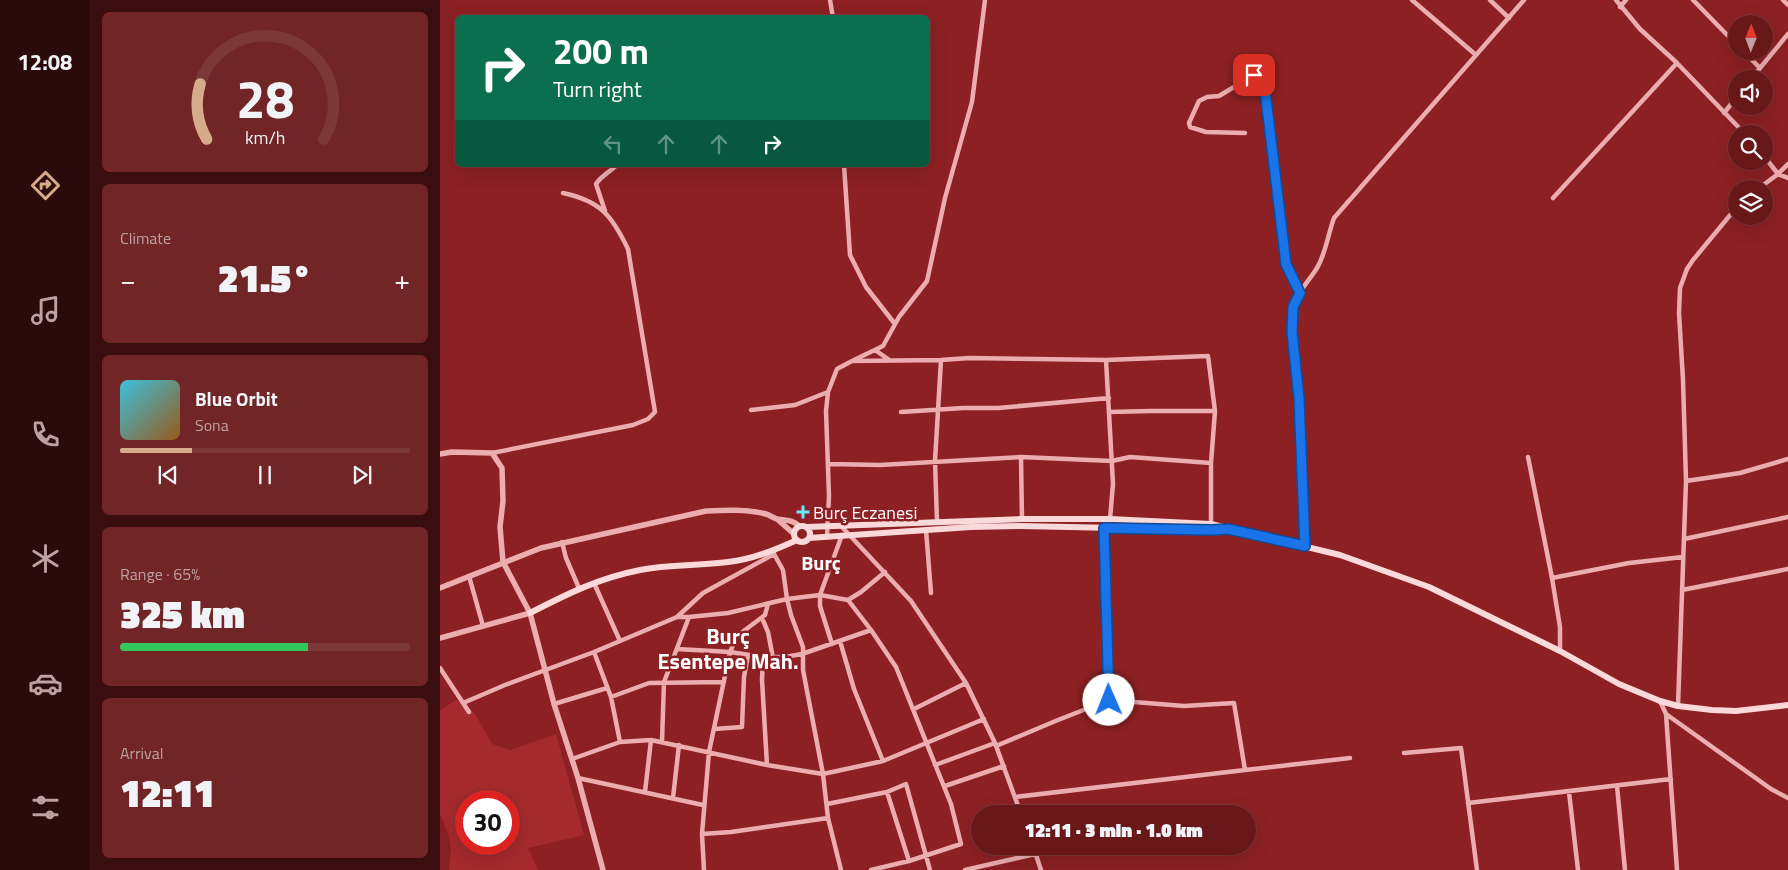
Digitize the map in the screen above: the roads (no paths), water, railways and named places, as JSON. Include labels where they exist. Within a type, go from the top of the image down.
[{"type":"main road","points":[[1228,529],[1020,526],[850,534],[809,538],[802,542],[796,537],[795,529],[803,526],[1022,519],[1110,519],[1211,524],[1349,558],[1429,586],[1560,651],[1619,684],[1660,701],[1678,706],[1736,711],[1788,706]]},
{"type":"main road","points":[[1096,519],[1096,528]]},
{"type":"main road","points":[[803,526],[810,534],[809,538]]},
{"type":"main road","points":[[530,614],[579,588],[618,574],[643,569],[752,558],[774,552],[796,537]]},
{"type":"street","points":[[830,0],[832,15]]},
{"type":"street","points":[[827,537],[830,496],[826,411],[828,392],[837,369],[883,346],[895,324],[927,281],[945,198],[972,102],[985,0]]},
{"type":"street","points":[[1490,0],[1509,18]]},
{"type":"street","points":[[1305,546],[1299,398],[1292,332],[1293,307],[1304,284],[1317,269],[1324,255],[1334,218],[1524,0]]},
{"type":"street","points":[[1616,0],[1620,7],[1640,28],[1677,62],[1736,125]]},
{"type":"street","points":[[1620,7],[1626,0]]},
{"type":"street","points":[[1693,0],[1728,36]]},
{"type":"street","points":[[1783,0],[1788,5]]},
{"type":"street","points":[[1414,1],[1476,55]]},
{"type":"street","points":[[1752,60],[1760,68],[1788,34]]},
{"type":"street","points":[[1553,198],[1677,62]]},
{"type":"street","points":[[1246,132],[1206,132],[1190,127],[1190,123],[1199,101],[1207,97],[1219,96],[1254,75],[1261,76],[1264,82],[1286,264],[1300,293]]},
{"type":"street","points":[[1724,113],[1728,108]]},
{"type":"street","points":[[1770,180],[1788,164]]},
{"type":"street","points":[[606,214],[596,184],[600,177],[616,167]]},
{"type":"street","points":[[844,167],[850,255],[866,287],[895,324]]},
{"type":"street","points":[[1773,168],[1778,174],[1788,178]]},
{"type":"street","points":[[440,454],[452,452],[492,453],[633,424],[648,419],[655,412],[628,249],[621,233],[601,207],[585,198],[563,193]]},
{"type":"street","points":[[1678,706],[1686,481],[1679,307],[1680,288],[1687,269],[1693,260],[1728,218]]},
{"type":"street","points":[[875,350],[889,360]]},
{"type":"street","points":[[852,361],[969,358],[1106,360],[1208,356],[1215,411],[1211,463],[1211,524]]},
{"type":"street","points":[[937,521],[935,461],[941,360]]},
{"type":"street","points":[[1106,360],[1113,484],[1110,519]]},
{"type":"street","points":[[751,410],[796,405],[828,392]]},
{"type":"street","points":[[902,412],[998,408],[1109,398]]},
{"type":"street","points":[[1109,412],[1215,411]]},
{"type":"street","points":[[492,453],[502,468],[504,500],[500,527],[503,562],[530,614],[554,704],[578,778],[603,870]]},
{"type":"street","points":[[829,464],[880,465],[1021,457],[1112,460],[1130,456],[1211,463]]},
{"type":"street","points":[[1021,457],[1022,519]]},
{"type":"street","points":[[1528,457],[1552,578],[1560,627],[1560,651]]},
{"type":"street","points":[[1686,481],[1740,473],[1788,459]]},
{"type":"street","points":[[440,588],[541,548],[706,511],[751,511],[766,514],[777,519],[792,521],[803,526]]},
{"type":"street","points":[[1684,539],[1788,517]]},
{"type":"street","points":[[777,519],[796,537]]},
{"type":"street","points":[[842,526],[911,601],[966,683],[996,744],[1018,805]]},
{"type":"street","points":[[1104,528],[1109,700]]},
{"type":"street","points":[[926,530],[931,592]]},
{"type":"street","points":[[832,644],[820,606],[820,595],[842,535]]},
{"type":"street","points":[[562,542],[566,558],[579,588]]},
{"type":"street","points":[[464,703],[677,617],[703,593],[774,552],[783,570],[786,599],[803,647],[803,670],[823,774],[828,818],[841,870]]},
{"type":"street","points":[[1552,578],[1624,564],[1683,557]]},
{"type":"street","points":[[1682,590],[1788,569]]},
{"type":"street","points":[[848,600],[885,572]]},
{"type":"street","points":[[469,576],[484,626]]},
{"type":"street","points":[[594,583],[620,641]]},
{"type":"street","points":[[677,617],[728,613],[786,599],[820,595],[848,600],[896,668],[952,804],[961,844],[872,870]]},
{"type":"street","points":[[704,870],[703,804],[709,752],[730,652],[737,636],[762,618],[767,611],[768,604]]},
{"type":"street","points":[[440,638],[530,614]]},
{"type":"street","points":[[662,742],[664,682],[689,617]]},
{"type":"street","points":[[762,618],[768,632],[773,658]]},
{"type":"street","points":[[677,649],[730,652],[773,658],[802,654],[871,630]]},
{"type":"street","points":[[840,641],[854,689],[883,762]]},
{"type":"street","points":[[594,652],[610,697],[620,742]]},
{"type":"street","points":[[714,729],[742,727],[744,677],[748,655]]},
{"type":"street","points":[[763,657],[762,680],[767,765]]},
{"type":"street","points":[[440,668],[469,712]]},
{"type":"street","points":[[610,697],[649,682],[724,682]]},
{"type":"street","points":[[914,709],[966,683]]},
{"type":"street","points":[[554,704],[606,688]]},
{"type":"street","points":[[935,765],[996,744],[1109,700],[1184,706],[1234,704],[1245,770]]},
{"type":"street","points":[[1660,701],[1666,714],[1677,870]]},
{"type":"street","points":[[1666,714],[1771,789],[1788,798]]},
{"type":"street","points":[[572,760],[620,742],[651,740],[767,765],[823,774],[883,762],[926,742],[984,719]]},
{"type":"street","points":[[645,792],[651,740]]},
{"type":"street","points":[[673,798],[679,745]]},
{"type":"street","points":[[1404,754],[1460,748],[1477,870]]},
{"type":"street","points":[[1015,797],[1350,758]]},
{"type":"street","points":[[944,786],[1004,766]]},
{"type":"street","points":[[578,778],[703,804]]},
{"type":"street","points":[[1468,803],[1671,779]]},
{"type":"street","points":[[827,804],[887,792],[906,784],[930,870]]},
{"type":"street","points":[[1617,786],[1625,870]]},
{"type":"street","points":[[887,792],[909,860]]},
{"type":"street","points":[[1569,792],[1578,870]]},
{"type":"street","points":[[702,834],[731,832],[828,818]]},
{"type":"street","points":[[965,870],[1032,855]]},
{"type":"street","points":[[1036,855],[1041,870]]},
{"type":"place","name":"Burç Eczanesi","points":[[803,512]]},
{"type":"district","name":"Burç","points":[[821,562]]},
{"type":"district","name":"Burç Esentepe Mah.","points":[[728,648]]}]
